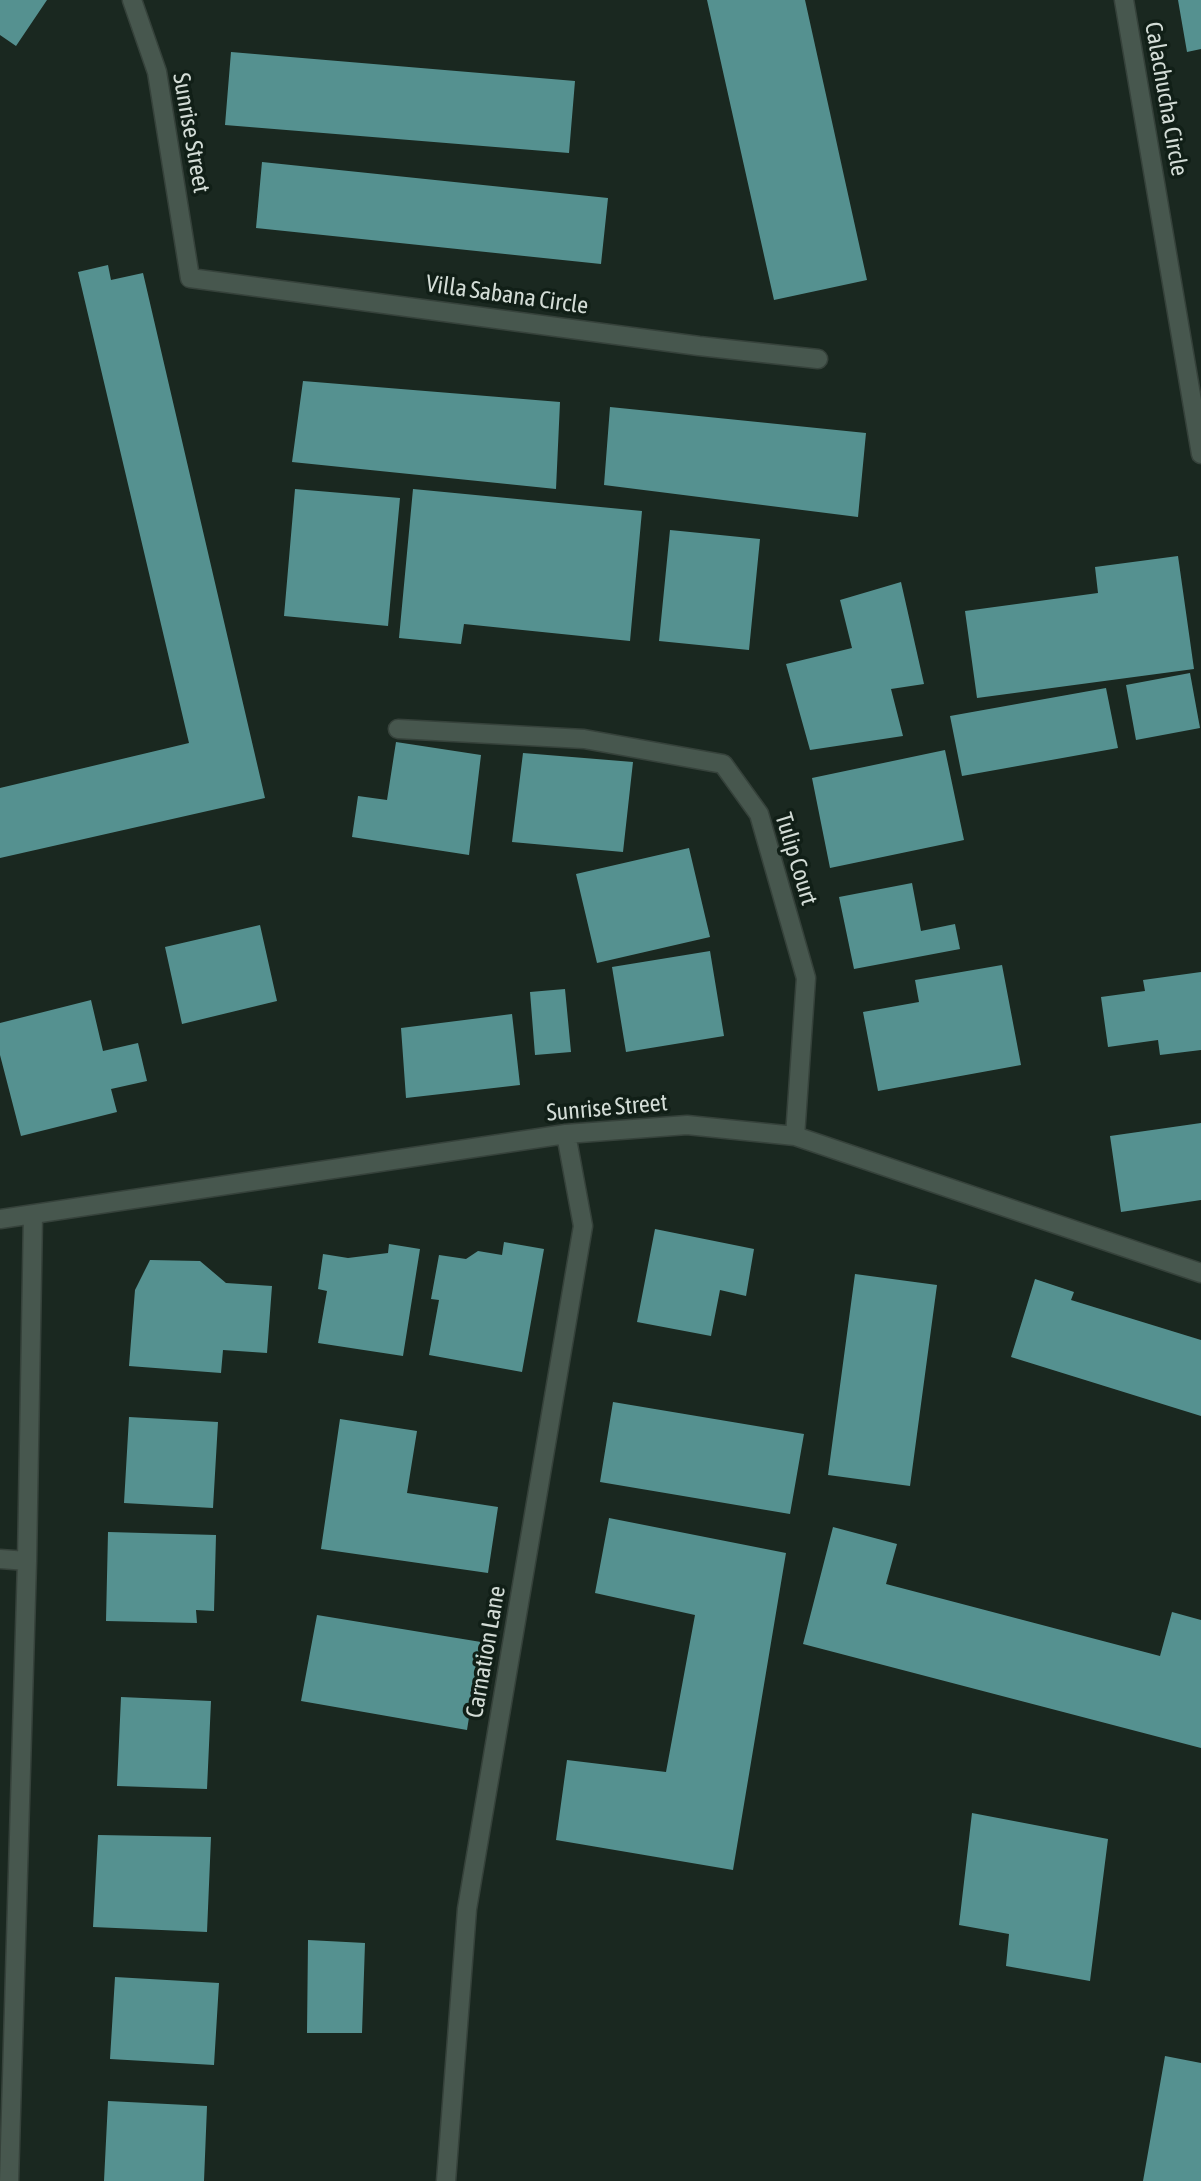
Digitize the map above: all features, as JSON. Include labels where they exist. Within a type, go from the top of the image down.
[{"type":"street","name":"Sunrise Street","points":[[132,0],[157,72],[190,278]]},
{"type":"street","name":"Calachucha Circle","points":[[1124,0],[1201,454]]},
{"type":"street","name":"Villa Sabana Circle","points":[[190,278],[699,346],[818,359]]},
{"type":"street","name":"Tulip Court","points":[[398,729],[584,739],[723,764],[758,814],[806,978],[795,1136]]},
{"type":"street","name":"Sunrise Street","points":[[0,1219],[566,1134],[687,1125],[795,1136],[1201,1273]]},
{"type":"street","name":"Carnation Lane","points":[[446,2181],[467,1909],[583,1226],[566,1134]]},
{"type":"street","points":[[9,2181],[27,1561],[33,1215]]},
{"type":"street","points":[[0,1559],[27,1561]]},
{"type":"building","points":[[0,0],[47,0],[16,46],[0,35]]},
{"type":"building","points":[[707,0],[805,0],[867,280],[774,300]]},
{"type":"building","points":[[1178,0],[1201,0],[1201,49],[1187,52]]},
{"type":"building","points":[[231,52],[575,81],[569,153],[225,125]]},
{"type":"building","points":[[262,162],[608,198],[601,264],[256,228]]},
{"type":"building","points":[[108,265],[111,280],[143,273],[265,798],[0,858],[0,788],[189,743],[78,272]]},
{"type":"building","points":[[303,381],[560,402],[556,489],[292,462]]},
{"type":"building","points":[[610,407],[866,433],[858,517],[604,485]]},
{"type":"building","points":[[295,489],[400,498],[388,626],[284,616]]},
{"type":"building","points":[[413,489],[642,511],[630,641],[464,624],[461,644],[399,638]]},
{"type":"building","points":[[670,530],[760,539],[749,650],[659,641]]},
{"type":"building","points":[[1178,556],[1194,669],[977,698],[965,611],[1098,593],[1095,567]]},
{"type":"building","points":[[901,582],[924,684],[891,689],[903,736],[810,750],[786,664],[852,648],[840,600]]},
{"type":"building","points":[[1190,673],[1200,728],[1136,740],[1126,685]]},
{"type":"building","points":[[1106,688],[1118,748],[962,776],[950,716]]},
{"type":"building","points":[[396,742],[481,755],[469,855],[352,837],[358,796],[387,800]]},
{"type":"building","points":[[945,750],[964,840],[830,868],[812,778]]},
{"type":"building","points":[[523,753],[633,762],[623,852],[512,842]]},
{"type":"building","points":[[689,848],[710,937],[597,963],[576,874]]},
{"type":"building","points":[[912,883],[921,931],[955,924],[960,949],[854,969],[839,897]]},
{"type":"building","points":[[260,925],[277,1001],[182,1024],[165,947]]},
{"type":"building","points":[[710,951],[724,1036],[626,1052],[612,967]]},
{"type":"building","points":[[1002,965],[1021,1065],[878,1091],[863,1012],[919,1002],[915,980]]},
{"type":"building","points":[[1201,972],[1201,1050],[1160,1055],[1158,1040],[1108,1047],[1101,997],[1145,991],[1143,980]]},
{"type":"building","points":[[565,989],[571,1052],[535,1055],[530,992]]},
{"type":"building","points":[[91,1000],[103,1051],[138,1043],[147,1081],[111,1089],[117,1112],[21,1136],[0,1055],[0,1023]]},
{"type":"building","points":[[512,1014],[520,1085],[406,1098],[401,1028]]},
{"type":"building","points":[[1201,1123],[1201,1200],[1121,1212],[1110,1136]]},
{"type":"building","points":[[655,1229],[754,1249],[746,1296],[720,1290],[711,1336],[637,1322]]},
{"type":"building","points":[[504,1242],[544,1249],[522,1372],[429,1355],[439,1300],[431,1299],[439,1255],[466,1259],[478,1251],[502,1255]]},
{"type":"building","points":[[389,1244],[420,1249],[403,1356],[318,1343],[327,1291],[318,1289],[323,1254],[348,1258],[388,1253]]},
{"type":"building","points":[[150,1260],[200,1261],[226,1283],[272,1286],[267,1353],[223,1350],[221,1373],[129,1366],[135,1290]]},
{"type":"building","points":[[855,1274],[937,1285],[910,1486],[828,1475]]},
{"type":"building","points":[[1035,1279],[1074,1292],[1071,1300],[1201,1340],[1201,1416],[1011,1357]]},
{"type":"building","points":[[613,1402],[804,1434],[790,1514],[600,1482]]},
{"type":"building","points":[[129,1417],[218,1422],[213,1508],[124,1503]]},
{"type":"building","points":[[340,1419],[417,1431],[407,1493],[498,1507],[488,1573],[321,1549]]},
{"type":"building","points":[[609,1518],[786,1553],[733,1870],[556,1840],[567,1760],[666,1772],[695,1615],[595,1593]]},
{"type":"building","points":[[833,1527],[897,1544],[886,1584],[1160,1656],[1172,1612],[1201,1620],[1201,1748],[803,1644]]},
{"type":"building","points":[[108,1532],[216,1535],[214,1611],[196,1610],[197,1623],[106,1621]]},
{"type":"building","points":[[317,1615],[481,1642],[467,1730],[301,1701]]},
{"type":"building","points":[[121,1697],[211,1701],[207,1789],[117,1786]]},
{"type":"building","points":[[972,1813],[1108,1839],[1090,1981],[1006,1966],[1009,1934],[959,1925]]},
{"type":"building","points":[[98,1835],[211,1837],[207,1932],[93,1927]]},
{"type":"building","points":[[308,1940],[365,1943],[362,2033],[307,2033]]},
{"type":"building","points":[[115,1977],[219,1983],[214,2065],[110,2059]]},
{"type":"building","points":[[1165,2056],[1201,2063],[1201,2181],[1143,2181]]},
{"type":"building","points":[[108,2101],[207,2106],[204,2181],[104,2181]]}]
